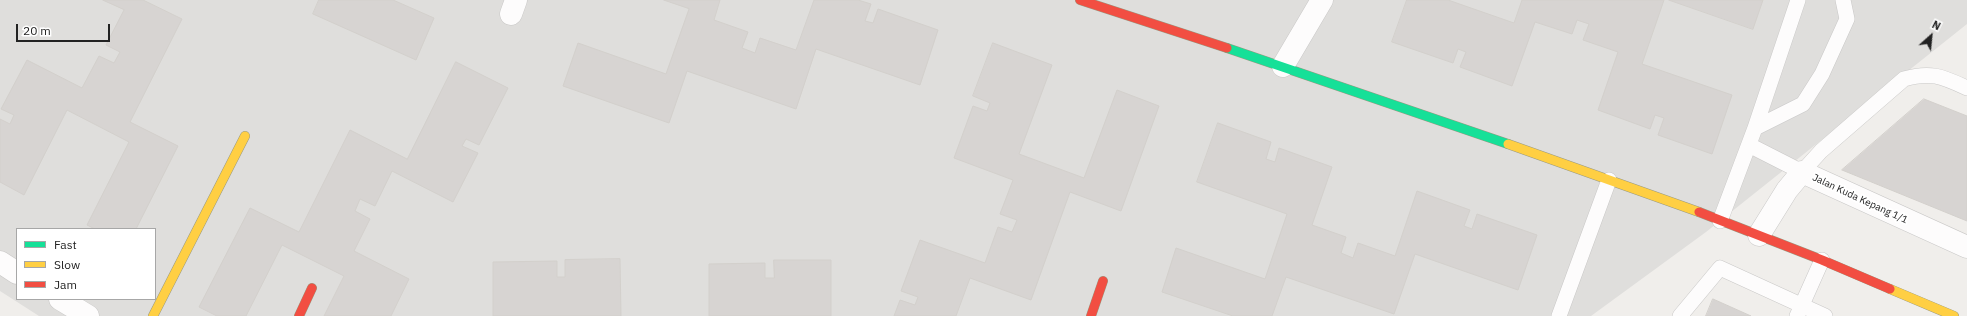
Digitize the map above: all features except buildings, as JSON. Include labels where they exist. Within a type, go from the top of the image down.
[{"type":"street","points":[[1080,0],[1283,66],[1660,197],[1822,260],[1952,314]]},
{"type":"street","points":[[1283,66],[1322,0]]},
{"type":"street","points":[[153,316],[245,136]]},
{"type":"street","name":"Jalan Kuda Kepang 1/1","points":[[1759,235],[1787,190],[1802,172],[1967,247]]},
{"type":"street","points":[[0,262],[16,271]]},
{"type":"street","points":[[1091,316],[1102,281]]},
{"type":"street","points":[[299,316],[312,288]]},
{"type":"street","points":[[62,300],[88,316]]},
{"type":"lane","points":[[1720,221],[1749,146],[1798,0]]},
{"type":"lane","points":[[1755,128],[1803,104],[1822,74],[1847,19],[1843,0]]},
{"type":"lane","points":[[1749,146],[1802,172],[1821,151],[1904,79],[1921,74],[1944,77],[1967,88]]},
{"type":"lane","points":[[1559,316],[1609,180]]},
{"type":"lane","points":[[1800,311],[1822,260]]},
{"type":"lane","points":[[1680,316],[1720,268],[1800,311],[1825,316]]},
{"type":"shaded area","points":[[0,0],[1967,0],[1967,24],[1706,232],[1591,316],[39,316],[0,291]]},
{"type":"traffic: fast","points":[[1227,48],[1508,144]]},
{"type":"traffic: slow","points":[[153,316],[245,136]]},
{"type":"traffic: slow","points":[[1508,144],[1699,212]]},
{"type":"traffic: slow","points":[[1890,289],[1954,316]]},
{"type":"traffic: jam","points":[[1080,0],[1227,48]]},
{"type":"traffic: jam","points":[[1699,212],[1822,260],[1890,289]]},
{"type":"traffic: jam","points":[[1091,316],[1103,281]]},
{"type":"traffic: jam","points":[[299,316],[312,288]]}]
